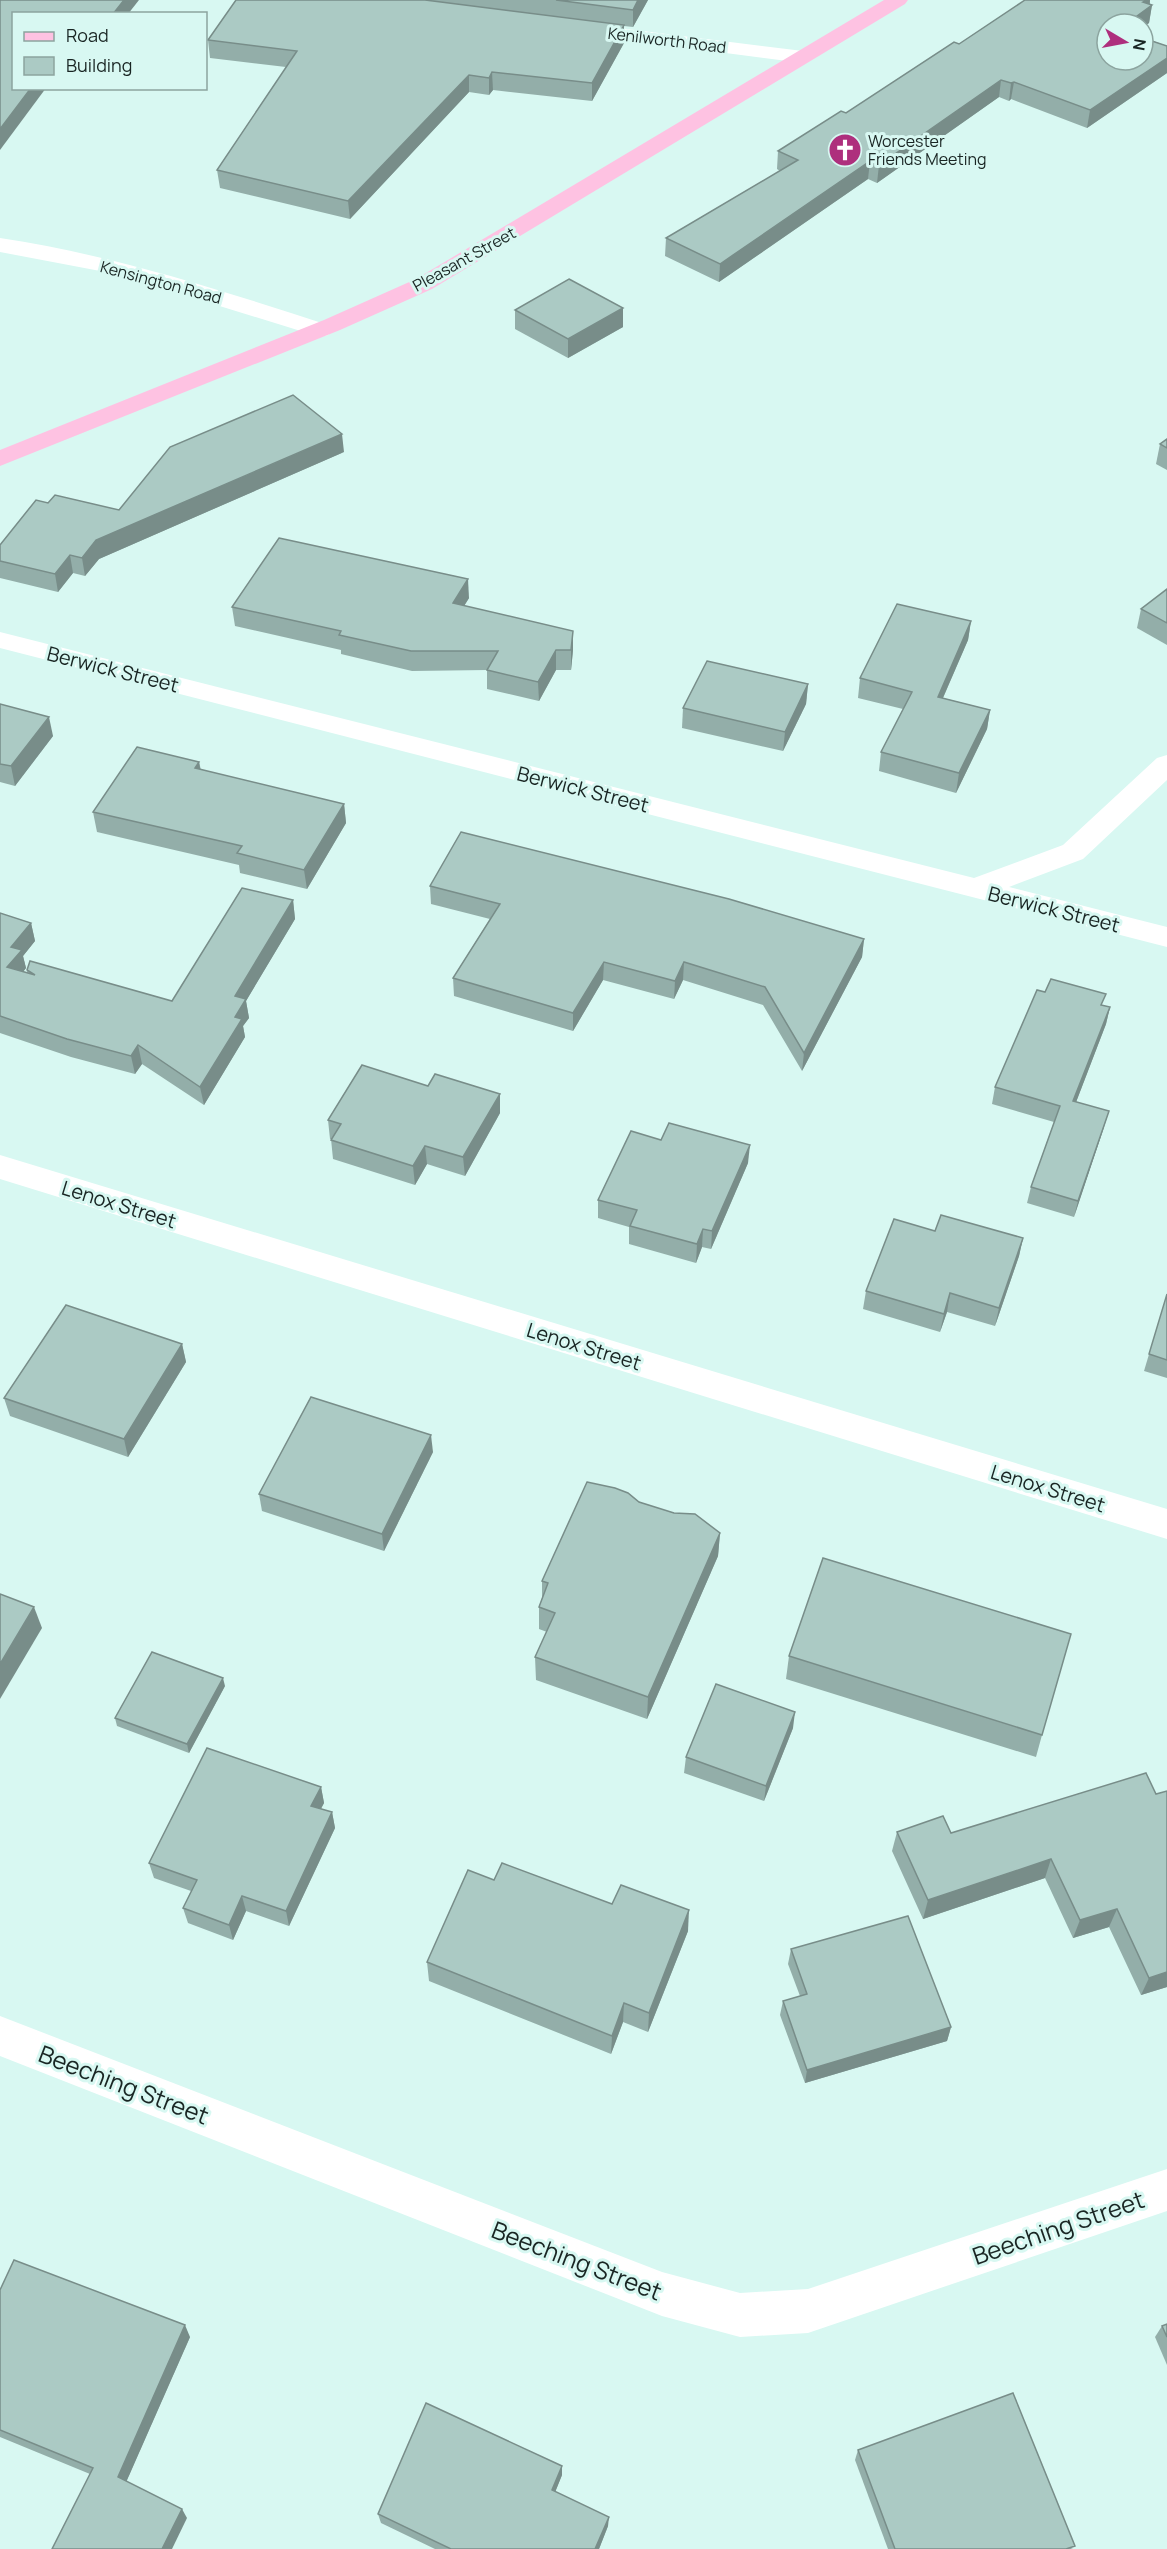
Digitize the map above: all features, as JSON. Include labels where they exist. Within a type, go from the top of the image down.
[{"type":"main road","name":"Pleasant Street","points":[[0,459],[320,330],[394,298],[450,270],[898,0]]},
{"type":"street","name":"Kenilworth Road","points":[[562,27],[803,57]]},
{"type":"street","name":"Kensington Road","points":[[0,245],[37,250],[172,282],[320,330]]},
{"type":"street","name":"Berwick Street","points":[[0,640],[1167,937]]},
{"type":"street","points":[[973,889],[1073,852],[1167,764]]},
{"type":"street","name":"Lenox Street","points":[[0,1167],[1167,1524]]},
{"type":"street","name":"Beeching Street","points":[[0,2036],[662,2294],[740,2315],[808,2311],[1167,2190]]},
{"type":"building","points":[[0,0],[124,0],[115,12],[12,12],[12,90],[29,90],[0,129]]},
{"type":"building","points":[[236,0],[425,0],[624,25],[592,83],[492,72],[489,78],[469,75],[348,201],[217,170],[297,51],[208,40]]},
{"type":"building","points":[[556,0],[638,0],[633,10]]},
{"type":"building","points":[[1025,0],[1147,0],[1143,2],[1152,5],[1142,12],[1095,12],[1095,72],[1146,72],[1090,110],[1014,82],[1001,80],[879,165],[870,161],[720,264],[666,238],[798,160],[778,151],[841,111],[846,113],[954,42],[959,44]]},
{"type":"building","points":[[1155,42],[1167,46],[1167,58],[1155,66]]},
{"type":"building","points":[[569,279],[623,308],[568,339],[515,310]]},
{"type":"building","points":[[293,395],[342,434],[96,540],[82,558],[70,555],[55,574],[0,561],[0,545],[36,500],[48,503],[55,495],[119,510],[170,447]]},
{"type":"building","points":[[1167,439],[1167,448],[1160,444]]},
{"type":"building","points":[[279,538],[468,579],[453,603],[573,631],[571,650],[556,650],[538,682],[487,670],[498,651],[411,651],[339,635],[341,631],[232,607]]},
{"type":"building","points":[[1167,589],[1167,623],[1141,609]]},
{"type":"building","points":[[897,604],[971,621],[938,697],[990,710],[959,773],[881,752],[912,692],[860,678]]},
{"type":"building","points":[[707,661],[808,684],[785,732],[683,708]]},
{"type":"building","points":[[0,704],[49,717],[11,766],[0,764]]},
{"type":"building","points":[[137,747],[199,762],[195,768],[344,804],[304,870],[237,853],[242,846],[93,812]]},
{"type":"building","points":[[461,832],[729,899],[864,939],[804,1053],[765,987],[684,962],[675,981],[604,962],[573,1013],[453,978],[500,904],[430,886]]},
{"type":"building","points":[[242,888],[293,900],[235,996],[246,999],[235,1017],[242,1019],[200,1087],[138,1045],[131,1056],[67,1039],[0,1016],[0,913],[31,923],[11,947],[22,950],[7,967],[35,975],[27,970],[30,961],[172,1001]]},
{"type":"building","points":[[1051,979],[1106,994],[1101,1005],[1110,1007],[1073,1101],[1109,1111],[1078,1201],[1031,1187],[1060,1106],[995,1087],[1037,990],[1045,992]]},
{"type":"building","points":[[362,1065],[428,1086],[435,1074],[500,1094],[463,1157],[425,1146],[413,1166],[331,1140],[341,1124],[328,1120]]},
{"type":"building","points":[[669,1123],[750,1145],[712,1231],[703,1229],[697,1244],[630,1226],[637,1210],[598,1200],[631,1131],[661,1140]]},
{"type":"building","points":[[941,1215],[1023,1238],[999,1308],[950,1293],[944,1314],[866,1291],[894,1219],[935,1231]]},
{"type":"building","points":[[1167,1294],[1167,1360],[1149,1354]]},
{"type":"building","points":[[66,1305],[182,1344],[124,1439],[4,1398]]},
{"type":"building","points":[[311,1397],[431,1435],[382,1534],[259,1494]]},
{"type":"building","points":[[587,1482],[615,1488],[628,1493],[639,1502],[674,1513],[695,1514],[720,1533],[648,1697],[535,1657],[555,1613],[539,1607],[548,1583],[542,1581]]},
{"type":"building","points":[[823,1558],[1071,1634],[1042,1735],[789,1656]]},
{"type":"building","points":[[0,1594],[34,1607],[0,1664]]},
{"type":"building","points":[[152,1652],[223,1678],[187,1744],[115,1718]]},
{"type":"building","points":[[716,1684],[795,1712],[766,1786],[686,1757]]},
{"type":"building","points":[[207,1748],[321,1787],[311,1806],[332,1812],[286,1911],[242,1896],[229,1925],[183,1908],[197,1880],[149,1863]]},
{"type":"building","points":[[1146,1773],[1156,1794],[1167,1791],[1167,1972],[1149,1978],[1117,1909],[1080,1920],[1051,1859],[928,1900],[897,1832],[943,1816],[951,1833]]},
{"type":"building","points":[[502,1863],[612,1904],[621,1885],[689,1910],[649,2013],[624,2003],[612,2036],[427,1962],[468,1870],[494,1880]]},
{"type":"building","points":[[908,1916],[951,2027],[807,2070],[783,2001],[807,1994],[791,1949]]},
{"type":"building","points":[[14,2260],[185,2325],[118,2477],[182,2509],[162,2549],[52,2549],[93,2468],[0,2430],[0,2290]]},
{"type":"building","points":[[1167,2324],[1167,2337],[1162,2326]]},
{"type":"building","points":[[1013,2393],[1075,2546],[1066,2549],[895,2549],[858,2450]]},
{"type":"building","points":[[426,2403],[562,2466],[552,2490],[609,2517],[595,2549],[451,2549],[378,2514]]},
{"type":"place","name":"Worcester Friends Meeting","points":[[845,150]]}]
